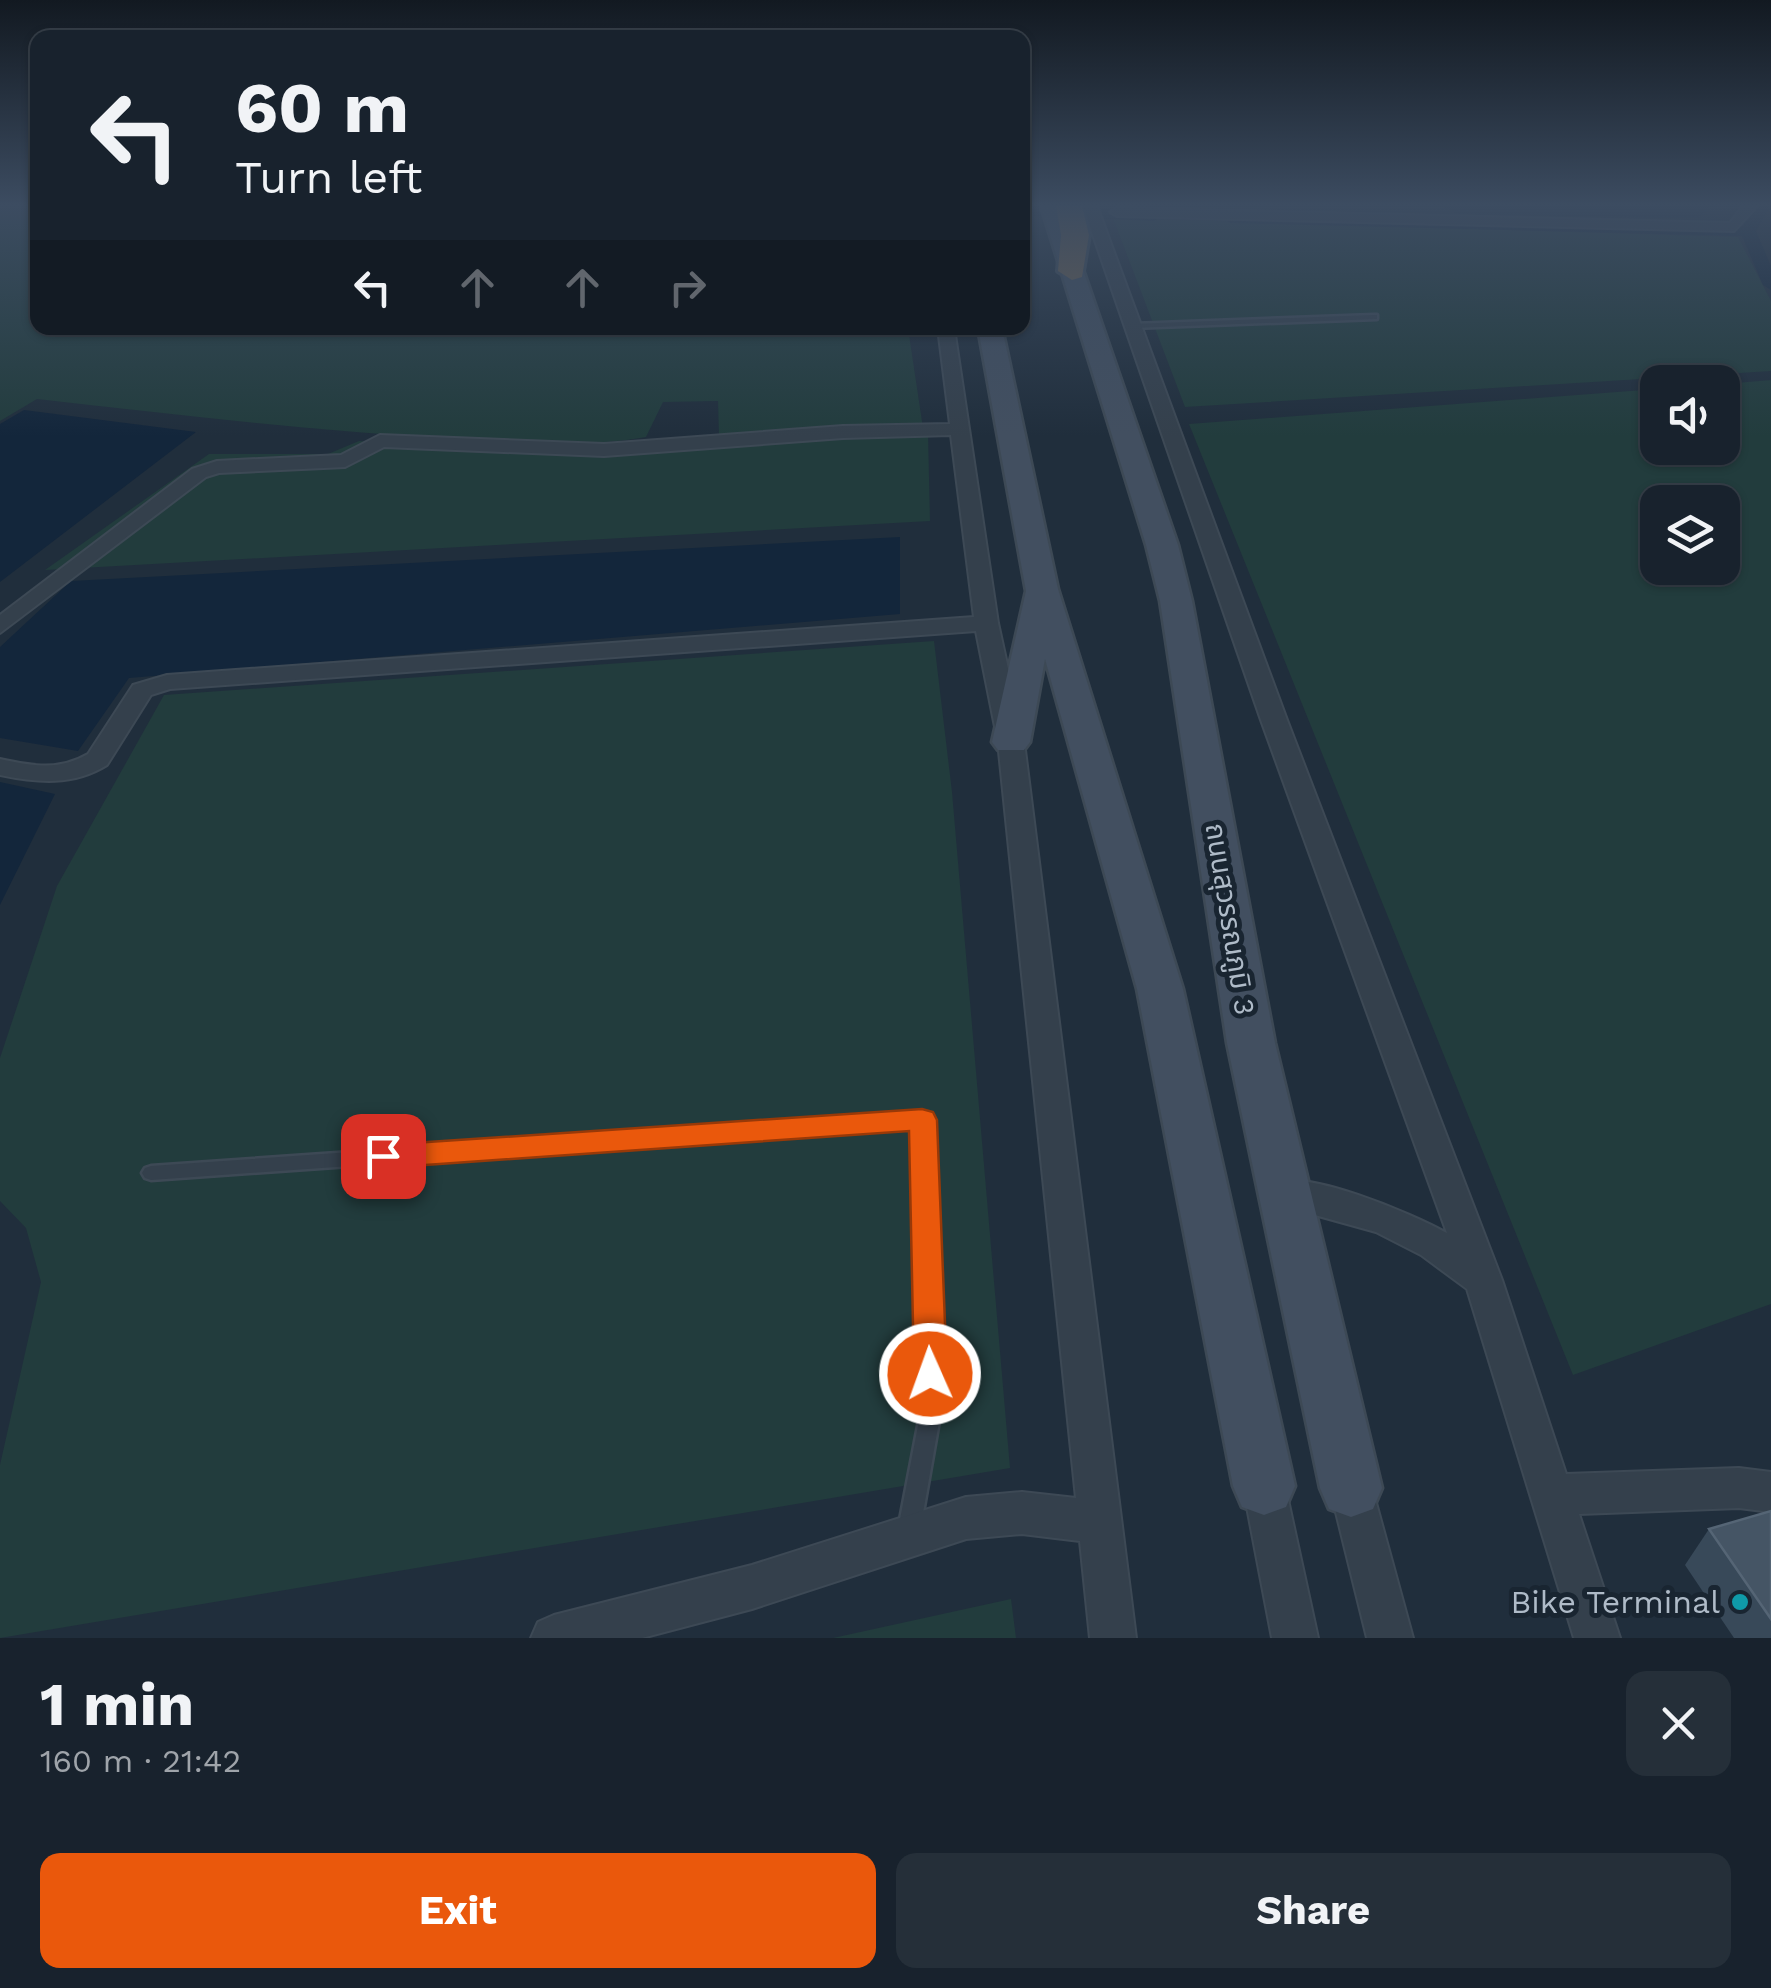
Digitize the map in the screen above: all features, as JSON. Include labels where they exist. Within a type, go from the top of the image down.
[{"type":"main road","name":"ถนนสุวรรณภูมิ 3","points":[[1076,282],[1162,545],[1176,601],[1251,1043],[1281,1192],[1351,1488]]},
{"type":"main road","points":[[991,335],[1042,589],[1160,989],[1264,1486]]},
{"type":"main road","points":[[1010,742],[1042,589]]},
{"type":"street","points":[[1114,282],[1484,1280],[1597,1638]]},
{"type":"street","points":[[947,335],[986,623],[1010,742],[1113,1638]]},
{"type":"street","points":[[0,626],[199,473],[217,467],[346,461],[380,441],[604,450],[843,432],[960,428]]},
{"type":"street","points":[[0,767],[44,776],[88,766],[98,759],[142,690],[166,682],[986,623]]},
{"type":"street","points":[[1281,1192],[1371,1211],[1406,1226],[1438,1243],[1484,1280]]},
{"type":"street","points":[[1264,1486],[1296,1638]]},
{"type":"street","name":"ถนนสุวรรณภูมิ 3","points":[[1351,1488],[1390,1638]]},
{"type":"street","points":[[1552,1496],[1738,1488],[1771,1492]]},
{"type":"street","points":[[554,1638],[752,1587],[966,1518],[1022,1513],[1100,1522]]},
{"type":"lane","points":[[1132,326],[1374,317]]},
{"type":"lane","points":[[152,1172],[922,1120],[932,1410],[908,1535]]},
{"type":"green space","points":[[0,282],[30,282],[30,335],[909,335],[923,428],[719,436],[718,401],[663,402],[646,437],[569,444],[339,431],[37,399],[0,421]]},
{"type":"green space","points":[[1138,282],[1761,282],[1771,301],[1771,371],[1740,373],[1740,365],[1640,365],[1640,379],[1185,407]]},
{"type":"green space","points":[[1771,380],[1771,1304],[1573,1375],[1189,424],[1640,390],[1640,465],[1740,465],[1740,383]]},
{"type":"green space","points":[[928,433],[930,521],[45,570],[209,454],[328,454],[359,441],[525,452]]},
{"type":"green space","points":[[934,641],[952,792],[1010,1468],[0,1638],[0,1465],[41,1282],[26,1228],[0,1201],[0,1058],[57,886],[164,695]]},
{"type":"green space","points":[[1011,1599],[1016,1638],[833,1638]]},
{"type":"water","points":[[24,410],[196,432],[0,582],[0,424]]},
{"type":"water","points":[[900,537],[900,614],[129,678],[78,751],[0,738],[0,647],[71,581]]},
{"type":"water","points":[[0,782],[55,794],[0,905]]},
{"type":"building","points":[[1771,1511],[1771,1619],[1709,1529]]},
{"type":"place","name":"Bike Terminal","points":[[1740,1602]]},
{"type":"route","points":[[383,1156],[922,1120],[930,1374]]}]
